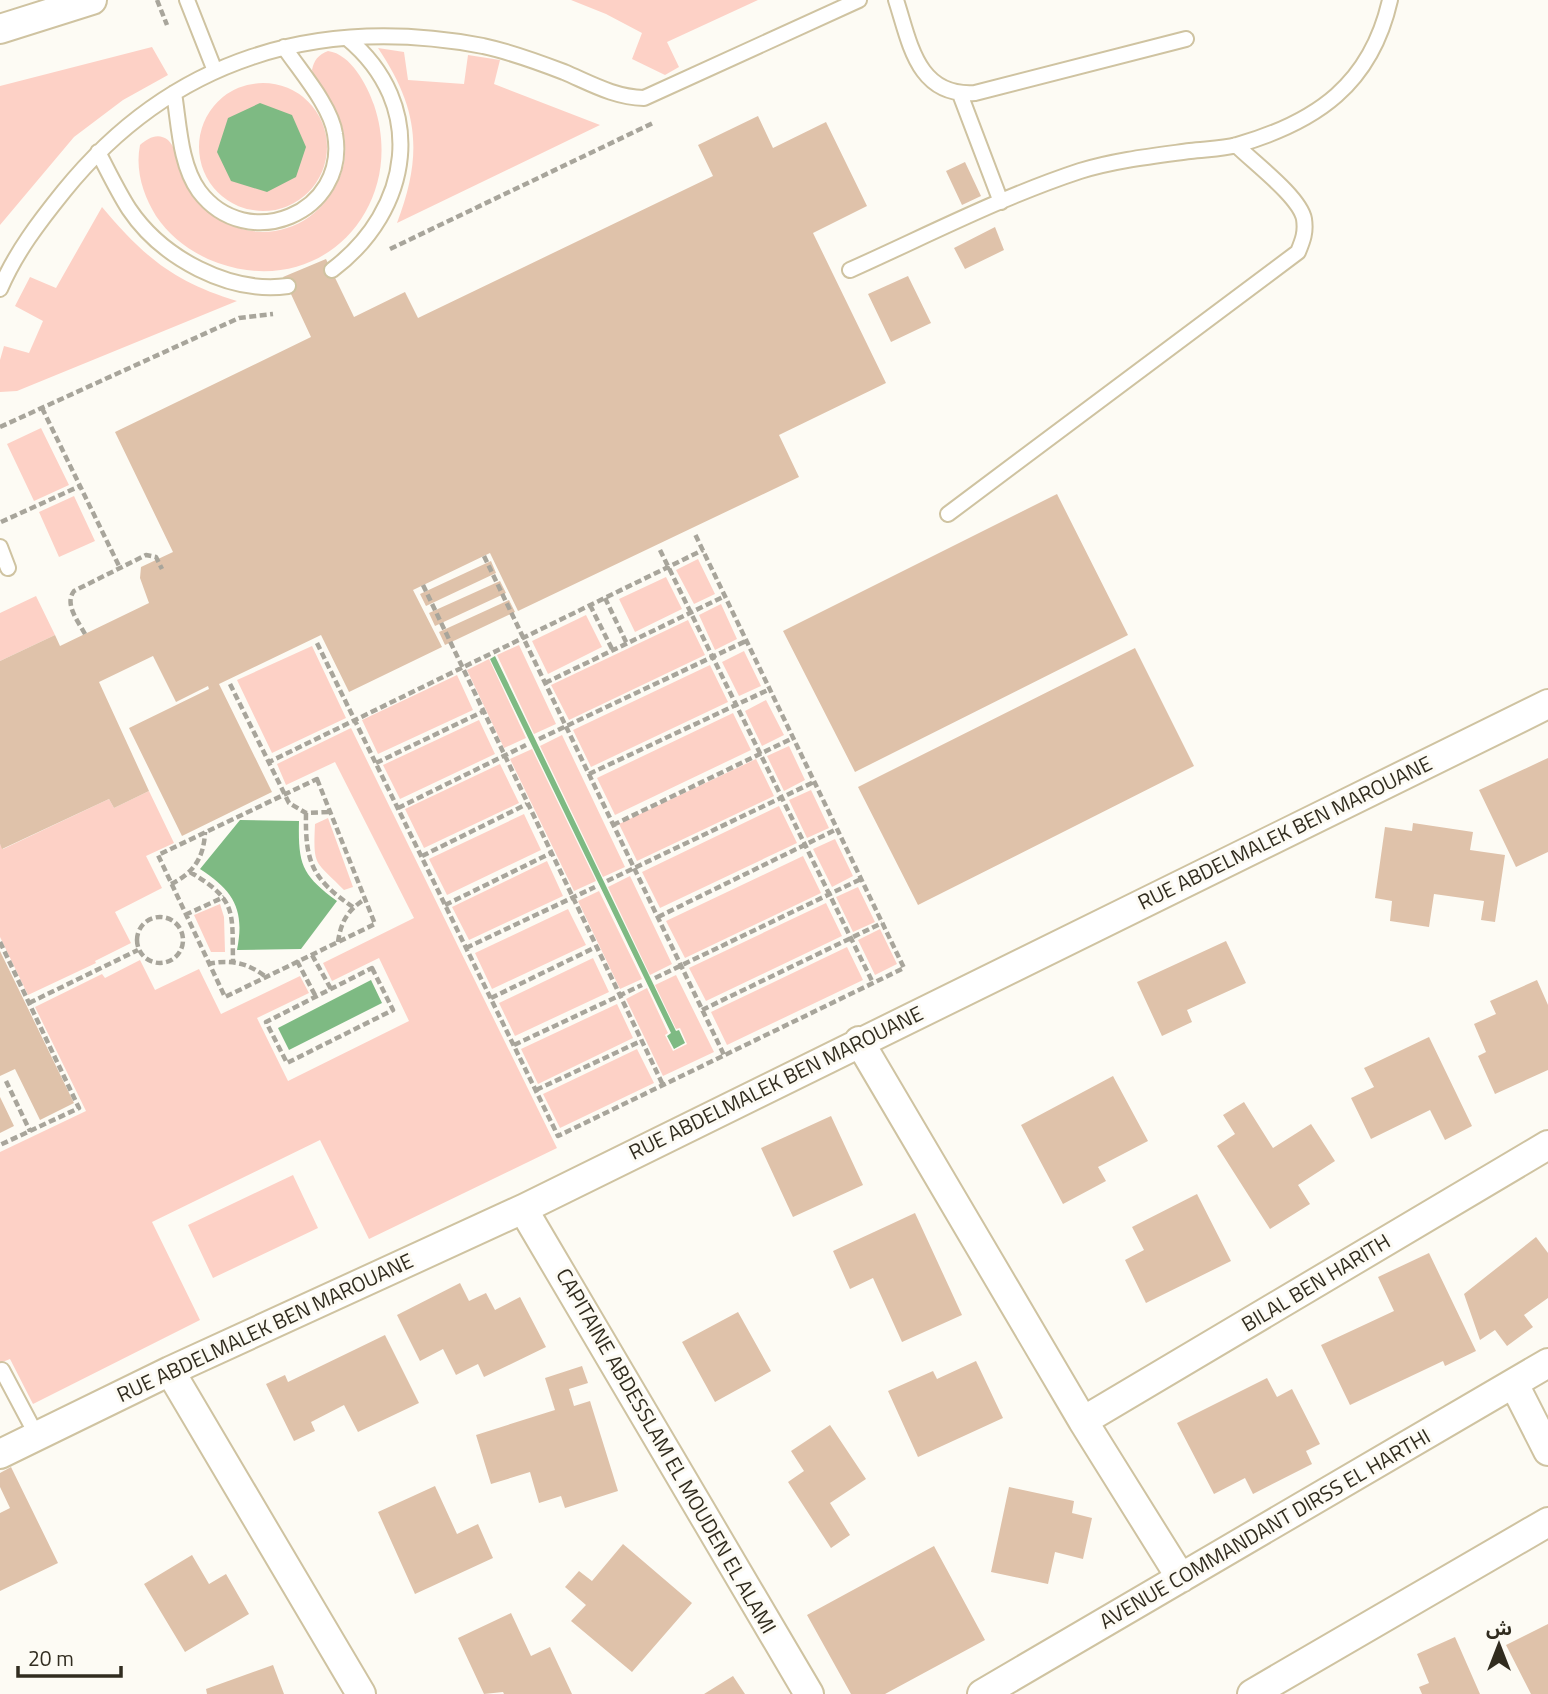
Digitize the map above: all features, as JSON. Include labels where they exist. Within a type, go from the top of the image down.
[{"type":"street","points":[[0,29],[92,0]]},
{"type":"street","name":"RUE ABDELMALEK BEN MAROUANE","points":[[0,1454],[170,1371],[523,1209],[859,1041],[1548,704]]},
{"type":"street","points":[[859,1041],[1083,1421],[1181,1578]]},
{"type":"street","name":"BILAL BEN HARITH","points":[[1083,1421],[1548,1145]]},
{"type":"street","name":"CAPITAINE ABDESSLAM EL MOUDEN EL ALAMI","points":[[523,1209],[808,1694]]},
{"type":"street","name":"AVENUE COMMANDANT DIRSS EL HARTHI","points":[[982,1694],[1548,1363]]},
{"type":"street","points":[[170,1371],[360,1694]]},
{"type":"street","points":[[1514,1384],[1548,1451]]},
{"type":"street","points":[[1252,1694],[1548,1522]]},
{"type":"lane","points":[[187,0],[215,71]]},
{"type":"lane","points":[[0,289],[18,253],[39,222],[98,152],[132,122],[174,93],[215,71],[257,55],[284,47],[347,38],[387,36],[484,47],[531,60],[611,94],[644,98],[859,0]]},
{"type":"lane","points":[[896,0],[916,59],[925,75],[942,88],[960,94],[975,93],[1186,39]]},
{"type":"lane","points":[[850,270],[1001,202],[1079,172],[1125,160],[1236,145],[1307,118],[1337,96],[1362,69],[1380,37],[1390,0]]},
{"type":"lane","points":[[332,270],[361,245],[376,225],[388,204],[400,157],[400,133],[392,95],[373,63],[347,38]]},
{"type":"lane","points":[[174,93],[190,174],[199,191],[213,205],[241,220],[274,222],[289,218],[303,211],[326,188],[336,153],[330,116],[284,47]]},
{"type":"lane","points":[[960,94],[1001,202]]},
{"type":"lane","points":[[948,514],[1298,252],[1305,234],[1304,216],[1294,200],[1236,145]]},
{"type":"lane","points":[[98,152],[130,209],[148,232],[170,252],[187,263],[226,279],[258,287],[288,286]]},
{"type":"lane","points":[[0,547],[8,568]]},
{"type":"lane","points":[[2,1370],[37,1436]]},
{"type":"path","points":[[385,254],[392,246],[664,118]]},
{"type":"path","points":[[0,427],[239,318],[279,313]]},
{"type":"path","points":[[42,408],[120,568]]},
{"type":"path","points":[[0,522],[80,486]]},
{"type":"path","points":[[317,643],[558,1136],[904,968],[695,534]]},
{"type":"path","points":[[660,550],[873,982]]},
{"type":"path","points":[[267,763],[703,550]]},
{"type":"path","points":[[85,634],[70,604],[71,594],[146,555],[159,561],[162,569]]},
{"type":"path","points":[[484,556],[724,1055]]},
{"type":"path","points":[[424,585],[503,756],[663,1085]]},
{"type":"path","points":[[545,683],[725,596]]},
{"type":"path","points":[[605,598],[627,644]]},
{"type":"path","points":[[590,605],[613,651]]},
{"type":"path","points":[[540,739],[746,641]]},
{"type":"path","points":[[230,684],[289,803],[306,814],[330,812]]},
{"type":"path","points":[[589,774],[770,689]]},
{"type":"path","points":[[376,763],[482,712]]},
{"type":"path","points":[[613,825],[793,738]]},
{"type":"path","points":[[398,808],[526,745]]},
{"type":"path","points":[[317,779],[330,812],[375,924],[225,997],[158,855],[317,779]]},
{"type":"path","points":[[607,881],[814,782]]},
{"type":"path","points":[[422,856],[527,804]]},
{"type":"path","points":[[306,814],[306,849],[315,873],[323,884],[353,906]]},
{"type":"path","points":[[658,917],[837,830]]},
{"type":"path","points":[[171,884],[190,872],[199,860],[204,847],[205,832]]},
{"type":"path","points":[[445,905],[551,853]]},
{"type":"path","points":[[190,872],[216,888],[224,897],[232,917],[233,961]]},
{"type":"path","points":[[655,978],[861,879]]},
{"type":"path","points":[[466,948],[595,887]]},
{"type":"path","points":[[185,915],[224,897]]},
{"type":"path","points":[[338,942],[344,917],[353,906],[365,899]]},
{"type":"path","points":[[166,917],[180,928],[183,946],[171,960],[153,962],[138,950],[137,932],[149,919],[166,917]]},
{"type":"path","points":[[180,928],[189,923]]},
{"type":"path","points":[[702,1010],[882,923]]},
{"type":"path","points":[[0,942],[79,1108],[0,1145]]},
{"type":"path","points":[[491,998],[596,947]]},
{"type":"path","points":[[29,1003],[138,950]]},
{"type":"path","points":[[312,955],[331,989]]},
{"type":"path","points":[[208,964],[233,961],[248,965],[265,977]]},
{"type":"path","points":[[297,961],[316,997]]},
{"type":"path","points":[[372,968],[393,1010],[287,1063],[266,1022],[331,989],[372,968]]},
{"type":"path","points":[[514,1045],[642,985]]},
{"type":"path","points":[[536,1090],[641,1041]]},
{"type":"path","points":[[6,1081],[30,1131]]},
{"type":"shaded area","points":[[571,0],[758,0],[667,42],[679,67],[665,75],[632,59],[642,33]]},
{"type":"shaded area","points":[[152,47],[168,75],[123,100],[74,137],[0,225],[0,86]]},
{"type":"shaded area","points":[[378,48],[404,52],[408,80],[464,84],[468,55],[500,60],[494,84],[600,125],[397,223],[411,176],[413,133],[402,92]]},
{"type":"shaded area","points":[[328,51],[344,58],[362,80],[374,105],[381,142],[379,178],[367,209],[348,236],[322,256],[291,268],[256,271],[218,263],[183,244],[162,224],[147,200],[139,173],[140,145],[157,136],[168,140],[199,202],[217,218],[237,228],[258,232],[298,224],[315,212],[330,195],[343,166],[345,140],[341,123],[312,70],[317,58]]},
{"type":"shaded area","points":[[263,83],[288,88],[308,102],[322,122],[327,147],[322,172],[308,192],[288,206],[263,211],[238,206],[218,192],[204,172],[199,147],[204,122],[218,102],[238,88]]},
{"type":"shaded area","points":[[260,103],[292,115],[306,147],[296,177],[267,192],[231,181],[217,152],[228,118]]},
{"type":"shaded area","points":[[102,207],[132,240],[162,266],[195,285],[237,301],[17,391],[0,392],[0,360],[4,346],[29,353],[43,321],[15,306],[30,277],[56,288]]},
{"type":"shaded area","points":[[41,428],[69,485],[34,501],[7,444]]},
{"type":"shaded area","points":[[74,496],[95,541],[59,557],[39,512]]},
{"type":"shaded area","points":[[698,559],[715,594],[694,604],[676,570]]},
{"type":"shaded area","points":[[666,577],[682,609],[635,632],[619,599]]},
{"type":"shaded area","points":[[36,596],[55,635],[0,661],[0,613]]},
{"type":"shaded area","points":[[721,604],[737,639],[715,650],[699,615]]},
{"type":"shaded area","points":[[586,615],[602,647],[548,674],[532,641]]},
{"type":"shaded area","points":[[688,620],[705,655],[569,720],[551,685]]},
{"type":"shaded area","points":[[519,645],[556,724],[534,734],[497,655]]},
{"type":"shaded area","points":[[312,646],[346,718],[272,753],[237,680]]},
{"type":"shaded area","points":[[744,651],[761,686],[739,696],[722,662]]},
{"type":"shaded area","points":[[495,656],[676,1031],[679,1030],[685,1043],[674,1049],[667,1036],[671,1033],[490,659]]},
{"type":"shaded area","points":[[489,659],[526,738],[504,748],[467,670]]},
{"type":"shaded area","points":[[710,665],[728,702],[591,767],[573,730]]},
{"type":"shaded area","points":[[457,675],[473,710],[378,754],[362,720]]},
{"type":"shaded area","points":[[766,700],[784,735],[762,746],[745,711]]},
{"type":"shaded area","points":[[733,713],[751,750],[615,815],[597,778]]},
{"type":"shaded area","points":[[479,720],[495,754],[400,799],[383,765]]},
{"type":"shaded area","points":[[351,728],[557,1148],[369,1239],[320,1140],[152,1222],[200,1320],[33,1404],[10,1359],[0,1363],[0,1152],[86,1111],[35,1007],[102,974],[105,978],[140,960],[155,990],[199,969],[221,1014],[300,976],[309,993],[257,1018],[288,1081],[409,1021],[379,958],[332,981],[323,963],[414,918],[335,762],[286,785],[277,764]]},
{"type":"shaded area","points":[[562,735],[625,867],[603,877],[540,746]]},
{"type":"shaded area","points":[[789,746],[805,780],[784,791],[767,756]]},
{"type":"shaded area","points":[[532,749],[596,881],[574,891],[510,759]]},
{"type":"shaded area","points":[[756,759],[774,796],[637,861],[619,824]]},
{"type":"shaded area","points":[[500,764],[519,803],[424,848],[405,809]]},
{"type":"shaded area","points":[[811,790],[829,828],[807,838],[789,800]]},
{"type":"shaded area","points":[[149,791],[174,843],[146,856],[162,888],[115,912],[131,943],[28,995],[0,937],[0,844],[3,849],[109,799],[114,808]]},
{"type":"shaded area","points":[[779,806],[797,843],[660,908],[642,872]]},
{"type":"shaded area","points":[[524,814],[541,850],[447,895],[429,859]]},
{"type":"shaded area","points":[[328,818],[353,887],[344,890],[322,868],[316,856],[315,824]]},
{"type":"shaded area","points":[[240,820],[299,821],[301,859],[305,868],[316,884],[337,901],[301,949],[237,950],[239,924],[234,903],[221,885],[200,869]]},
{"type":"shaded area","points":[[835,839],[853,876],[832,887],[813,849]]},
{"type":"shaded area","points":[[803,856],[821,893],[685,958],[666,921]]},
{"type":"shaded area","points":[[547,861],[563,896],[469,940],[452,907]]},
{"type":"shaded area","points":[[630,876],[672,964],[650,975],[608,887]]},
{"type":"shaded area","points":[[858,887],[875,922],[853,932],[836,897]]},
{"type":"shaded area","points":[[599,891],[642,979],[620,989],[578,901]]},
{"type":"shaded area","points":[[826,903],[842,936],[706,1001],[689,968]]},
{"type":"shaded area","points":[[220,904],[224,917],[225,952],[211,952],[194,915]]},
{"type":"shaded area","points":[[568,909],[586,945],[492,989],[475,953]]},
{"type":"shaded area","points":[[880,929],[897,964],[875,975],[858,940]]},
{"type":"shaded area","points":[[847,947],[863,980],[727,1045],[711,1012]]},
{"type":"shaded area","points":[[593,958],[609,992],[515,1036],[499,1003]]},
{"type":"shaded area","points":[[676,975],[714,1052],[663,1076],[626,999],[647,988],[668,1033],[665,1035],[673,1051],[687,1044],[680,1028],[676,1029],[655,985]]},
{"type":"shaded area","points":[[371,980],[382,1003],[289,1050],[278,1028]]},
{"type":"shaded area","points":[[617,1004],[633,1038],[538,1084],[521,1049]]},
{"type":"shaded area","points":[[637,1049],[654,1083],[560,1128],[543,1094]]},
{"type":"shaded area","points":[[293,1175],[318,1228],[213,1278],[188,1225]]},
{"type":"building","points":[[758,116],[773,148],[826,122],[867,206],[813,233],[886,383],[779,435],[799,477],[518,611],[490,553],[413,590],[442,647],[349,692],[321,635],[219,684],[272,792],[182,836],[129,728],[209,689],[208,686],[176,702],[153,656],[99,682],[149,791],[114,808],[109,799],[2,849],[0,661],[55,635],[60,646],[149,603],[140,578],[141,567],[173,552],[115,432],[311,337],[283,277],[326,259],[354,317],[405,292],[418,318],[713,176],[698,145]]},
{"type":"building","points":[[965,162],[981,196],[962,205],[946,171]]},
{"type":"building","points":[[995,227],[1004,250],[965,269],[954,248]]},
{"type":"building","points":[[908,276],[931,323],[891,342],[868,294]]},
{"type":"building","points":[[1057,494],[1128,635],[855,772],[783,631]]},
{"type":"building","points":[[491,561],[496,573],[426,606],[420,594]]},
{"type":"building","points":[[500,581],[506,593],[435,626],[429,613]]},
{"type":"building","points":[[509,600],[515,612],[445,645],[439,632]]},
{"type":"building","points":[[1135,648],[1194,766],[918,905],[858,787]]},
{"type":"building","points":[[1548,758],[1548,852],[1516,867],[1479,790]]},
{"type":"building","points":[[1413,823],[1473,832],[1470,850],[1505,855],[1495,922],[1481,920],[1484,901],[1434,894],[1429,927],[1390,921],[1392,901],[1375,898],[1385,827],[1412,831]]},
{"type":"building","points":[[1226,941],[1246,983],[1187,1010],[1192,1022],[1162,1036],[1137,982]]},
{"type":"building","points":[[0,951],[74,1103],[40,1120],[15,1069],[0,1076]]},
{"type":"building","points":[[1537,980],[1548,1005],[1548,1070],[1495,1094],[1478,1056],[1486,1052],[1474,1024],[1496,1014],[1490,1001]]},
{"type":"building","points":[[1429,1037],[1472,1126],[1445,1140],[1430,1110],[1371,1139],[1351,1098],[1374,1087],[1364,1068]]},
{"type":"building","points":[[1113,1076],[1148,1141],[1098,1167],[1106,1181],[1063,1204],[1021,1125]]},
{"type":"building","points":[[0,1097],[14,1126],[0,1133]]},
{"type":"building","points":[[1244,1102],[1273,1148],[1311,1124],[1335,1161],[1298,1185],[1310,1204],[1270,1229],[1217,1146],[1235,1134],[1223,1115]]},
{"type":"building","points":[[831,1116],[863,1185],[793,1217],[761,1148]]},
{"type":"building","points":[[1197,1194],[1231,1261],[1146,1303],[1125,1260],[1144,1250],[1132,1227]]},
{"type":"building","points":[[915,1213],[962,1315],[902,1342],[873,1278],[850,1289],[833,1251]]},
{"type":"building","points":[[1536,1237],[1548,1253],[1548,1298],[1524,1315],[1533,1327],[1507,1346],[1495,1330],[1480,1340],[1464,1294]]},
{"type":"building","points":[[1429,1253],[1476,1351],[1445,1366],[1443,1361],[1350,1405],[1321,1345],[1394,1311],[1378,1277]]},
{"type":"building","points":[[460,1283],[469,1301],[486,1293],[495,1310],[520,1297],[546,1347],[484,1377],[478,1364],[456,1375],[443,1349],[420,1361],[397,1315]]},
{"type":"building","points":[[738,1312],[771,1371],[715,1402],[682,1342]]},
{"type":"building","points":[[385,1335],[419,1403],[358,1432],[344,1405],[311,1422],[315,1431],[294,1441],[266,1384],[285,1375],[288,1382]]},
{"type":"building","points":[[976,1361],[1003,1418],[918,1457],[888,1391],[933,1371],[937,1379]]},
{"type":"building","points":[[582,1366],[588,1383],[569,1389],[574,1406],[590,1401],[618,1491],[565,1508],[561,1496],[539,1503],[530,1472],[491,1484],[476,1435],[555,1410],[545,1378]]},
{"type":"building","points":[[1267,1378],[1277,1397],[1292,1389],[1320,1444],[1306,1451],[1312,1464],[1253,1494],[1245,1478],[1214,1494],[1177,1423]]},
{"type":"building","points":[[830,1425],[866,1479],[830,1503],[850,1535],[831,1548],[788,1482],[804,1471],[791,1451]]},
{"type":"building","points":[[11,1467],[58,1563],[0,1591],[0,1513],[10,1508],[0,1487],[0,1473]]},
{"type":"building","points":[[435,1486],[457,1534],[478,1524],[493,1558],[415,1594],[378,1512]]},
{"type":"building","points":[[1009,1487],[1074,1501],[1072,1513],[1092,1518],[1083,1559],[1055,1552],[1048,1584],[991,1572]]},
{"type":"building","points":[[623,1544],[692,1603],[632,1672],[571,1621],[586,1605],[565,1587],[579,1571],[592,1581]]},
{"type":"building","points":[[934,1546],[985,1640],[885,1694],[851,1694],[807,1615]]},
{"type":"building","points":[[192,1555],[209,1584],[226,1574],[249,1614],[185,1652],[144,1584]]},
{"type":"building","points":[[511,1613],[531,1656],[550,1647],[572,1694],[484,1694],[458,1638]]},
{"type":"building","points":[[1548,1624],[1548,1694],[1531,1694],[1506,1645]]},
{"type":"building","points":[[1455,1637],[1480,1694],[1422,1694],[1419,1687],[1429,1683],[1417,1654]]},
{"type":"building","points":[[273,1665],[284,1694],[207,1694],[206,1689]]},
{"type":"building","points":[[733,1676],[745,1694],[704,1694]]}]
